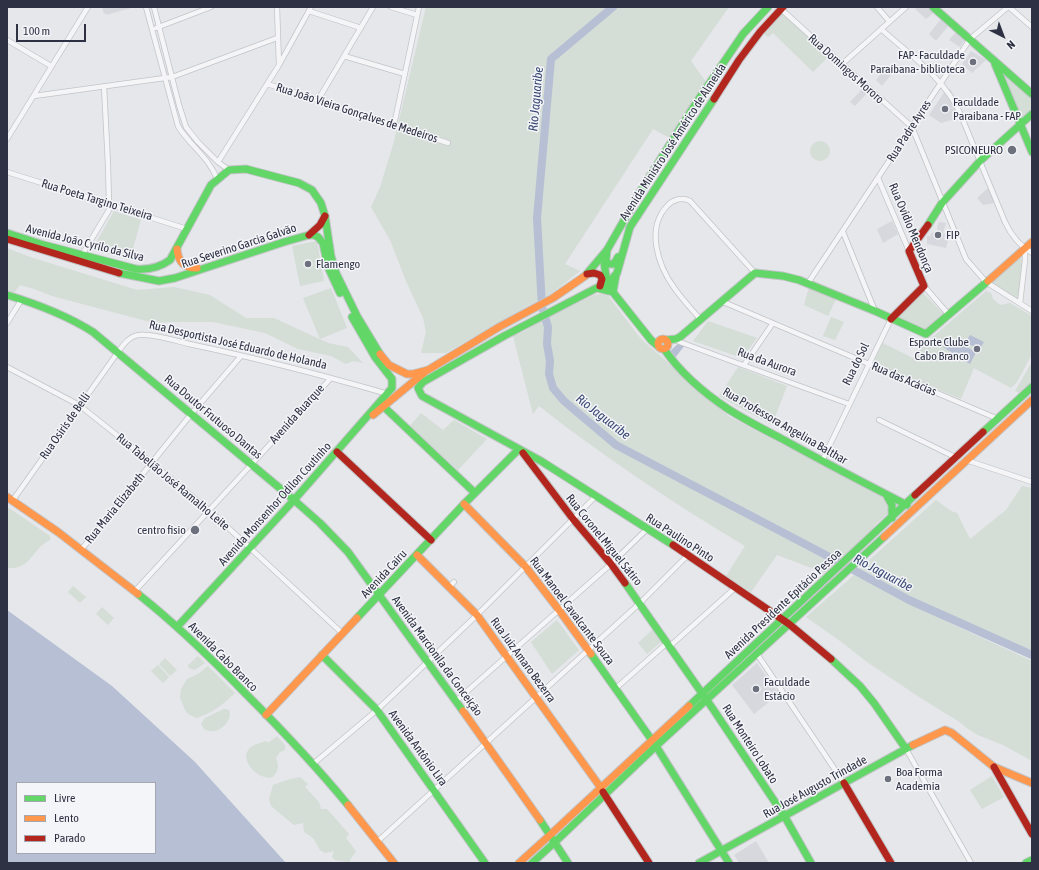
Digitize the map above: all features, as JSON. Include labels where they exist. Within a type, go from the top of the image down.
[{"type":"main road","name":"Avenida Ministro José Américo de Almeida","points":[[325,216],[331,256],[336,273],[357,316],[376,348],[389,365],[399,372],[413,374],[428,370],[499,327],[553,298],[587,274],[605,252],[689,114],[743,34],[768,7]]},
{"type":"main road","points":[[933,7],[1032,94]]},
{"type":"main road","name":"Avenida Ministro José Américo de Almeida","points":[[613,292],[625,241],[630,227],[739,60],[760,32],[782,8]]},
{"type":"main road","points":[[994,62],[1032,152]]},
{"type":"main road","points":[[909,251],[942,203],[980,161],[1032,114]]},
{"type":"main road","points":[[229,170],[246,168],[261,171],[306,186],[317,196],[325,216],[320,225],[309,235]]},
{"type":"main road","name":"Avenida João Cyrilo da Silva","points":[[7,233],[44,245],[136,269],[147,271],[155,270],[170,260],[203,198],[217,179],[229,170]]},
{"type":"main road","points":[[309,235],[316,236],[323,243],[331,275],[360,332],[392,380],[392,388],[388,394]]},
{"type":"main road","name":"Rua Severino Garcia Galvão","points":[[175,278],[309,235]]},
{"type":"main road","name":"Avenida João Cyrilo da Silva","points":[[7,239],[130,276],[159,281],[175,278]]},
{"type":"main road","points":[[605,252],[607,263],[610,265],[614,264],[625,241]]},
{"type":"main road","points":[[605,252],[605,272],[613,292],[646,332],[664,344],[678,339],[721,301],[755,274],[790,276],[876,311],[926,334],[1032,242]]},
{"type":"main road","points":[[177,248],[177,256],[183,266],[194,269],[206,267]]},
{"type":"main road","name":"Rua Ovídio Mendonça","points":[[909,251],[924,286]]},
{"type":"main road","points":[[587,274],[596,272],[600,274],[602,278],[598,287]]},
{"type":"main road","points":[[598,287],[608,282],[617,273]]},
{"type":"main road","name":"Rua do Sol","points":[[891,319],[924,286]]},
{"type":"main road","points":[[598,287],[613,292]]},
{"type":"main road","name":"Rua Paulino Pinto","points":[[598,287],[504,336],[423,382],[418,388],[419,392],[422,396],[541,461],[688,555],[788,624],[814,644],[860,686],[874,703],[906,749]]},
{"type":"main road","points":[[7,295],[22,299],[74,320],[93,332],[118,352]]},
{"type":"main road","name":"Rua Professora Angelina Balthar","points":[[664,344],[670,359],[707,393],[728,409],[887,496],[907,505]]},
{"type":"main road","name":"Rua Doutor Frutuoso Dantas","points":[[118,352],[294,500]]},
{"type":"main road","points":[[358,428],[428,370]]},
{"type":"main road","name":"Avenida Presidente Epitácio Pessoa","points":[[705,697],[825,579],[907,505],[1032,388]]},
{"type":"main road","name":"Avenida Monsenhor Odilon Coutinho","points":[[177,627],[294,500],[388,394]]},
{"type":"main road","name":"Avenida Presidente Epitácio Pessoa","points":[[520,863],[601,788],[705,697],[757,654],[966,460],[1031,403]]},
{"type":"main road","points":[[383,406],[475,493]]},
{"type":"main road","name":"Rua Coronel Miguel Sátiro","points":[[519,449],[573,519],[612,564],[705,697]]},
{"type":"main road","name":"Avenida Cairu","points":[[266,715],[464,504],[519,449]]},
{"type":"main road","points":[[337,452],[431,540]]},
{"type":"main road","points":[[532,465],[537,461],[541,461]]},
{"type":"main road","points":[[887,496],[892,505],[892,518]]},
{"type":"main road","name":"Avenida Cabo Branco","points":[[10,499],[81,550],[177,627],[313,764],[378,841],[394,863]]},
{"type":"main road","name":"Avenida Marcionila da Conceição","points":[[294,500],[320,523],[348,552],[456,701],[555,842],[568,863]]},
{"type":"main road","name":"Rua Manoel Cavalcante Souza","points":[[464,504],[525,566],[560,610],[654,743],[730,863]]},
{"type":"main road","name":"Rua Juiz Amaro Bezerra","points":[[417,555],[452,584],[477,615],[601,788]]},
{"type":"main road","name":"Avenida Antônio Lira","points":[[322,655],[377,710],[485,863]]},
{"type":"main road","name":"Rua Monteiro Lobato","points":[[705,697],[785,817],[811,863]]},
{"type":"main road","name":"Rua José Augusto Trindade","points":[[699,863],[941,731],[950,731],[994,767]]},
{"type":"main road","name":"Avenida Presidente Epitácio Pessoa","points":[[532,863],[605,795],[654,743]]},
{"type":"main road","points":[[994,767],[1032,783]]},
{"type":"main road","points":[[994,767],[1032,834]]},
{"type":"main road","points":[[844,784],[891,863]]},
{"type":"main road","points":[[601,788],[649,863]]},
{"type":"main road","points":[[1026,863],[1032,860]]},
{"type":"street","points":[[7,138],[88,7]]},
{"type":"street","points":[[146,7],[178,126],[206,160],[214,171],[217,179]]},
{"type":"street","points":[[154,7],[186,127],[198,142],[218,162],[229,170]]},
{"type":"street","points":[[152,29],[211,7]]},
{"type":"street","points":[[277,7],[279,64]]},
{"type":"street","points":[[318,100],[373,7]]},
{"type":"street","points":[[394,125],[417,15],[420,7]]},
{"type":"street","points":[[877,7],[890,21]]},
{"type":"street","points":[[841,65],[906,7]]},
{"type":"street","points":[[1008,7],[1032,27]]},
{"type":"street","name":"Rua Padre Ayres","points":[[808,284],[970,40],[1008,7]]},
{"type":"street","points":[[393,8],[417,15]]},
{"type":"street","name":"Rua Domingos Mororo","points":[[782,8],[841,65],[912,127]]},
{"type":"street","points":[[218,162],[267,84],[310,9],[360,28]]},
{"type":"street","points":[[881,28],[941,83],[956,104],[1009,230],[1025,249],[1032,253]]},
{"type":"street","points":[[34,96],[172,77],[277,38]]},
{"type":"street","points":[[7,40],[52,66]]},
{"type":"street","points":[[344,56],[405,74]]},
{"type":"street","name":"Rua João Vieira Gonçalves de Medeiros","points":[[267,84],[448,143]]},
{"type":"street","points":[[82,255],[111,205],[104,86]]},
{"type":"street","points":[[912,127],[966,259],[986,282],[1032,311]]},
{"type":"street","name":"Rua Poeta Targino Teixeira","points":[[7,172],[187,229]]},
{"type":"street","name":"Rua Ovídio Mendonça","points":[[878,178],[909,251]]},
{"type":"street","points":[[701,320],[669,280],[664,271],[655,239],[658,219],[672,201],[681,198],[690,201],[755,274]]},
{"type":"street","points":[[843,232],[876,311]]},
{"type":"street","points":[[1020,303],[1025,249]]},
{"type":"street","points":[[924,286],[949,315]]},
{"type":"street","points":[[7,323],[22,299]]},
{"type":"street","name":"Rua das Acácias","points":[[721,301],[998,419]]},
{"type":"street","name":"Rua do Sol","points":[[822,461],[891,319]]},
{"type":"street","points":[[744,366],[773,323]]},
{"type":"street","name":"Rua Desportista José Eduardo de Holanda","points":[[118,352],[130,338],[143,334],[331,378],[388,394]]},
{"type":"street","name":"Rua da Aurora","points":[[678,339],[744,366],[849,404]]},
{"type":"street","name":"Rua Osiris de Belli","points":[[10,499],[118,352]]},
{"type":"street","name":"Rua Maria Elizabeth","points":[[81,550],[192,413],[241,356]]},
{"type":"street","name":"Rua Tabelião José Ramalho Leite","points":[[7,367],[79,405],[210,511],[342,633]]},
{"type":"street","name":"Avenida Buarque","points":[[134,592],[331,378]]},
{"type":"street","points":[[880,420],[957,458]]},
{"type":"street","points":[[966,460],[1032,482]]},
{"type":"street","points":[[313,764],[377,710],[477,615],[596,496]]},
{"type":"street","points":[[456,701],[612,564],[647,529]]},
{"type":"street","points":[[378,841],[640,603],[688,555]]},
{"type":"street","points":[[615,689],[735,588]]},
{"type":"street","points":[[757,654],[844,784]]},
{"type":"street","points":[[906,749],[970,863]]},
{"type":"shaded area","points":[[102,7],[131,8],[106,15],[106,13],[104,14]]},
{"type":"shaded area","points":[[426,7],[729,7],[691,61],[706,82],[670,138],[653,129],[565,264],[580,271],[552,293],[446,353],[421,353],[426,332],[423,318],[406,281],[390,240],[371,207],[380,187],[393,145]]},
{"type":"shaded area","points":[[917,7],[929,7],[936,11],[926,19],[915,9]]},
{"type":"shaded area","points":[[782,12],[829,56],[813,72],[773,33],[768,37],[763,33]]},
{"type":"shaded area","points":[[941,19],[949,25],[936,41],[929,34]]},
{"type":"shaded area","points":[[956,32],[965,39],[960,47],[949,40]]},
{"type":"shaded area","name":"FAP- Faculdade Paraíbana- biblioteca","points":[[971,51],[986,60],[972,73],[962,64]]},
{"type":"shaded area","points":[[888,66],[894,71],[882,86],[876,80]]},
{"type":"shaded area","points":[[1000,69],[1032,97],[1032,112],[1022,121]]},
{"type":"shaded area","points":[[864,87],[869,91],[855,106],[850,102]]},
{"type":"shaded area","name":"Faculdade Paraibana - FAP","points":[[950,89],[958,103],[959,118],[941,123],[929,115],[945,91]]},
{"type":"shaded area","points":[[816,141],[824,141],[830,147],[830,155],[824,161],[816,161],[810,155],[810,147]]},
{"type":"shaded area","points":[[988,188],[995,203],[983,205],[977,198]]},
{"type":"shaded area","points":[[114,211],[141,220],[130,259],[92,250]]},
{"type":"shaded area","points":[[892,221],[898,234],[883,243],[877,229]]},
{"type":"shaded area","name":"FIP","points":[[939,222],[946,223],[943,233],[945,234],[944,240],[948,240],[946,248],[927,244],[927,236],[930,236],[931,233],[936,232]]},
{"type":"shaded area","name":"Flamengo","points":[[317,241],[324,281],[300,286],[292,246]]},
{"type":"shaded area","points":[[7,248],[30,257],[137,290],[174,287],[210,295],[246,318],[274,318],[328,343],[348,347],[363,363],[353,361],[346,364],[331,356],[298,349],[265,333],[213,322],[154,323],[52,296],[20,285],[14,293],[7,291]]},
{"type":"shaded area","points":[[1024,258],[1019,300],[991,284],[1016,260]]},
{"type":"shaded area","points":[[809,287],[837,297],[828,316],[804,305]]},
{"type":"shaded area","points":[[331,288],[347,328],[320,339],[303,298]]},
{"type":"shaded area","points":[[921,291],[946,316],[927,333],[895,317]]},
{"type":"shaded area","name":"Esporte Clube Cabo Branco","points":[[986,291],[991,293],[993,299],[1000,305],[1010,303],[1032,316],[1032,354],[1017,382],[1011,388],[974,368],[961,399],[873,363],[883,343],[913,358],[929,340]]},
{"type":"shaded area","points":[[606,293],[641,339],[730,417],[878,495],[889,502],[889,513],[875,525],[869,534],[825,573],[777,555],[751,592],[726,576],[745,546],[639,479],[539,406],[533,414],[513,336],[594,295]]},
{"type":"shaded area","points":[[831,317],[844,322],[835,340],[823,336]]},
{"type":"shaded area","points":[[708,321],[757,338],[742,358],[693,341]]},
{"type":"shaded area","points":[[1032,362],[1032,384],[1022,394],[1015,391]]},
{"type":"shaded area","points":[[738,367],[787,386],[772,425],[719,396]]},
{"type":"shaded area","points":[[421,413],[443,430],[454,420],[487,439],[458,470],[410,426]]},
{"type":"shaded area","points":[[1022,486],[1032,488],[1032,656],[909,600],[857,571],[936,500],[951,511],[957,513],[970,539],[1006,510]]},
{"type":"shaded area","points":[[9,508],[50,536],[50,540],[39,548],[27,562],[22,566],[15,568],[7,568],[7,510]]},
{"type":"shaded area","points":[[854,575],[956,626],[1032,661],[1032,761],[1003,745],[978,735],[968,729],[867,662],[806,617]]},
{"type":"shaded area","points":[[73,586],[86,597],[80,603],[68,592]]},
{"type":"shaded area","points":[[102,607],[114,618],[108,625],[96,614]]},
{"type":"shaded area","points":[[557,620],[579,650],[552,674],[531,642]]},
{"type":"shaded area","points":[[653,629],[661,642],[647,654],[638,643]]},
{"type":"shaded area","points":[[198,656],[205,663],[195,670],[189,668],[188,665]]},
{"type":"shaded area","points":[[165,658],[177,670],[170,676],[159,664]]},
{"type":"shaded area","name":"Faculdade Estácio","points":[[757,663],[779,694],[754,714],[732,685]]},
{"type":"shaded area","points":[[158,665],[169,677],[163,683],[151,671]]},
{"type":"shaded area","points":[[208,666],[235,693],[218,708],[197,718],[188,714],[185,710],[180,698],[181,689],[187,679],[198,674]]},
{"type":"shaded area","points":[[224,709],[229,710],[230,717],[224,726],[213,731],[204,729],[201,724],[205,718]]},
{"type":"shaded area","points":[[277,736],[285,745],[285,750],[280,752],[276,758],[278,768],[273,777],[268,778],[256,773],[248,763],[246,757],[247,752],[256,744],[266,741],[268,743]]},
{"type":"shaded area","points":[[992,776],[1004,797],[982,809],[970,790]]},
{"type":"shaded area","points":[[300,777],[308,784],[305,787],[319,802],[321,809],[327,809],[349,834],[346,838],[356,851],[349,862],[335,860],[332,857],[334,851],[325,853],[320,850],[313,838],[304,832],[303,823],[294,825],[271,806],[269,799],[273,785]]},
{"type":"shaded area","points":[[756,841],[769,863],[739,863],[734,855]]},
{"type":"water","points":[[970,335],[984,342],[979,350],[966,342]]},
{"type":"water","points":[[949,338],[976,352],[970,364],[943,347]]},
{"type":"water","points":[[679,343],[685,345],[675,358],[669,352]]},
{"type":"water","points":[[7,610],[112,686],[195,762],[286,863],[7,863]]},
{"type":"waterway","name":"Rio Jaguaribe","points":[[613,7],[551,59],[537,218],[542,307],[548,327],[547,344],[550,361],[549,374],[553,388],[564,401],[616,445],[909,600],[1032,655]]},
{"type":"traffic: fast","points":[[585,276],[607,250],[643,187],[696,103],[743,34],[768,7]]},
{"type":"traffic: fast","points":[[933,7],[1032,94]]},
{"type":"traffic: fast","points":[[995,64],[1032,152]]},
{"type":"traffic: fast","points":[[423,382],[504,336],[610,281],[617,273],[630,227],[714,99]]},
{"type":"traffic: fast","points":[[928,225],[942,203],[980,161],[1032,114]]},
{"type":"traffic: fast","points":[[7,233],[44,245],[136,269],[150,269],[158,267],[170,260],[211,185],[229,170],[246,169],[299,183],[312,190],[321,203],[325,216],[331,256],[336,273],[357,316],[380,354]]},
{"type":"traffic: fast","points":[[119,273],[159,281],[175,278],[284,242],[314,235],[323,243],[328,267],[340,293]]},
{"type":"traffic: fast","points":[[607,250],[606,261],[608,264],[614,264],[618,257]]},
{"type":"traffic: fast","points":[[603,255],[606,276],[612,291],[651,340],[658,346]]},
{"type":"traffic: fast","points":[[666,340],[680,337],[755,273],[783,276],[799,280],[875,311],[926,334],[988,281]]},
{"type":"traffic: fast","points":[[597,288],[613,292],[616,275]]},
{"type":"traffic: fast","points":[[7,295],[51,310],[93,332],[294,500],[177,627]]},
{"type":"traffic: fast","points":[[352,317],[375,357],[392,379],[392,388],[294,500],[320,523],[348,552],[463,711]]},
{"type":"traffic: fast","points":[[664,349],[677,366],[693,382],[728,409],[755,425],[907,505]]},
{"type":"traffic: fast","points":[[423,382],[418,388],[422,396],[541,461],[673,545]]},
{"type":"traffic: fast","points":[[983,432],[1032,387]]},
{"type":"traffic: fast","points":[[383,406],[475,493]]},
{"type":"traffic: fast","points":[[357,618],[464,504],[519,449]]},
{"type":"traffic: fast","points":[[689,706],[915,495]]},
{"type":"traffic: fast","points":[[887,496],[892,505],[892,518]]},
{"type":"traffic: fast","points":[[555,842],[656,746],[884,537]]},
{"type":"traffic: fast","points":[[625,583],[713,709],[785,817],[811,863]]},
{"type":"traffic: fast","points":[[138,594],[180,629],[272,720],[348,805]]},
{"type":"traffic: fast","points":[[591,654],[656,746],[729,863]]},
{"type":"traffic: fast","points":[[322,655],[377,710],[485,863]]},
{"type":"traffic: fast","points":[[831,659],[860,686],[874,703],[906,749]]},
{"type":"traffic: fast","points":[[699,863],[913,745]]},
{"type":"traffic: fast","points":[[540,820],[568,863]]},
{"type":"traffic: fast","points":[[532,863],[555,842]]},
{"type":"traffic: fast","points":[[1026,863],[1032,860]]},
{"type":"traffic: slow","points":[[988,281],[1032,242]]},
{"type":"traffic: slow","points":[[177,249],[180,261],[185,266],[197,268]]},
{"type":"traffic: slow","points":[[380,354],[389,365],[407,374],[428,370],[499,327],[553,298],[585,276]]},
{"type":"traffic: slow","points":[[661,339],[665,339],[667,340],[668,344],[667,348],[661,349],[658,346],[658,342],[661,339]]},
{"type":"traffic: slow","points":[[373,415],[425,372]]},
{"type":"traffic: slow","points":[[884,537],[1032,400]]},
{"type":"traffic: slow","points":[[7,497],[58,532],[138,594]]},
{"type":"traffic: slow","points":[[464,504],[525,566],[591,654]]},
{"type":"traffic: slow","points":[[417,555],[477,615],[601,788]]},
{"type":"traffic: slow","points":[[266,715],[357,618]]},
{"type":"traffic: slow","points":[[550,835],[689,706]]},
{"type":"traffic: slow","points":[[463,711],[540,820]]},
{"type":"traffic: slow","points":[[913,745],[945,730],[952,733],[994,767],[1032,783]]},
{"type":"traffic: slow","points":[[348,805],[394,863]]},
{"type":"traffic: slow","points":[[519,863],[550,835]]},
{"type":"traffic: jam","points":[[714,99],[739,60],[760,32],[783,7]]},
{"type":"traffic: jam","points":[[309,235],[320,225],[325,216]]},
{"type":"traffic: jam","points":[[891,319],[924,286],[909,251],[928,225]]},
{"type":"traffic: jam","points":[[7,239],[119,273]]},
{"type":"traffic: jam","points":[[587,274],[594,273],[600,275],[602,279],[600,286]]},
{"type":"traffic: jam","points":[[915,495],[983,432]]},
{"type":"traffic: jam","points":[[337,452],[431,540]]},
{"type":"traffic: jam","points":[[523,453],[573,519],[625,583]]},
{"type":"traffic: jam","points":[[673,545],[789,624],[831,659]]},
{"type":"traffic: jam","points":[[994,767],[1032,834]]},
{"type":"traffic: jam","points":[[844,783],[891,863]]},
{"type":"traffic: jam","points":[[603,792],[649,863]]},
{"type":"place","name":"FAP- Faculdade Paraíbana- biblioteca","points":[[973,62]]},
{"type":"place","name":"Faculdade Paraibana - FAP","points":[[945,109]]},
{"type":"place","name":"PSICONEURO","points":[[1012,150]]},
{"type":"place","name":"FIP","points":[[938,235]]},
{"type":"place","name":"Flamengo","points":[[308,264]]},
{"type":"place","name":"Esporte Clube Cabo Branco","points":[[977,349]]},
{"type":"place","name":"centro fisio","points":[[195,530]]},
{"type":"place","name":"Faculdade Estácio","points":[[756,689]]},
{"type":"place","name":"Boa Forma Academia","points":[[888,779]]}]
